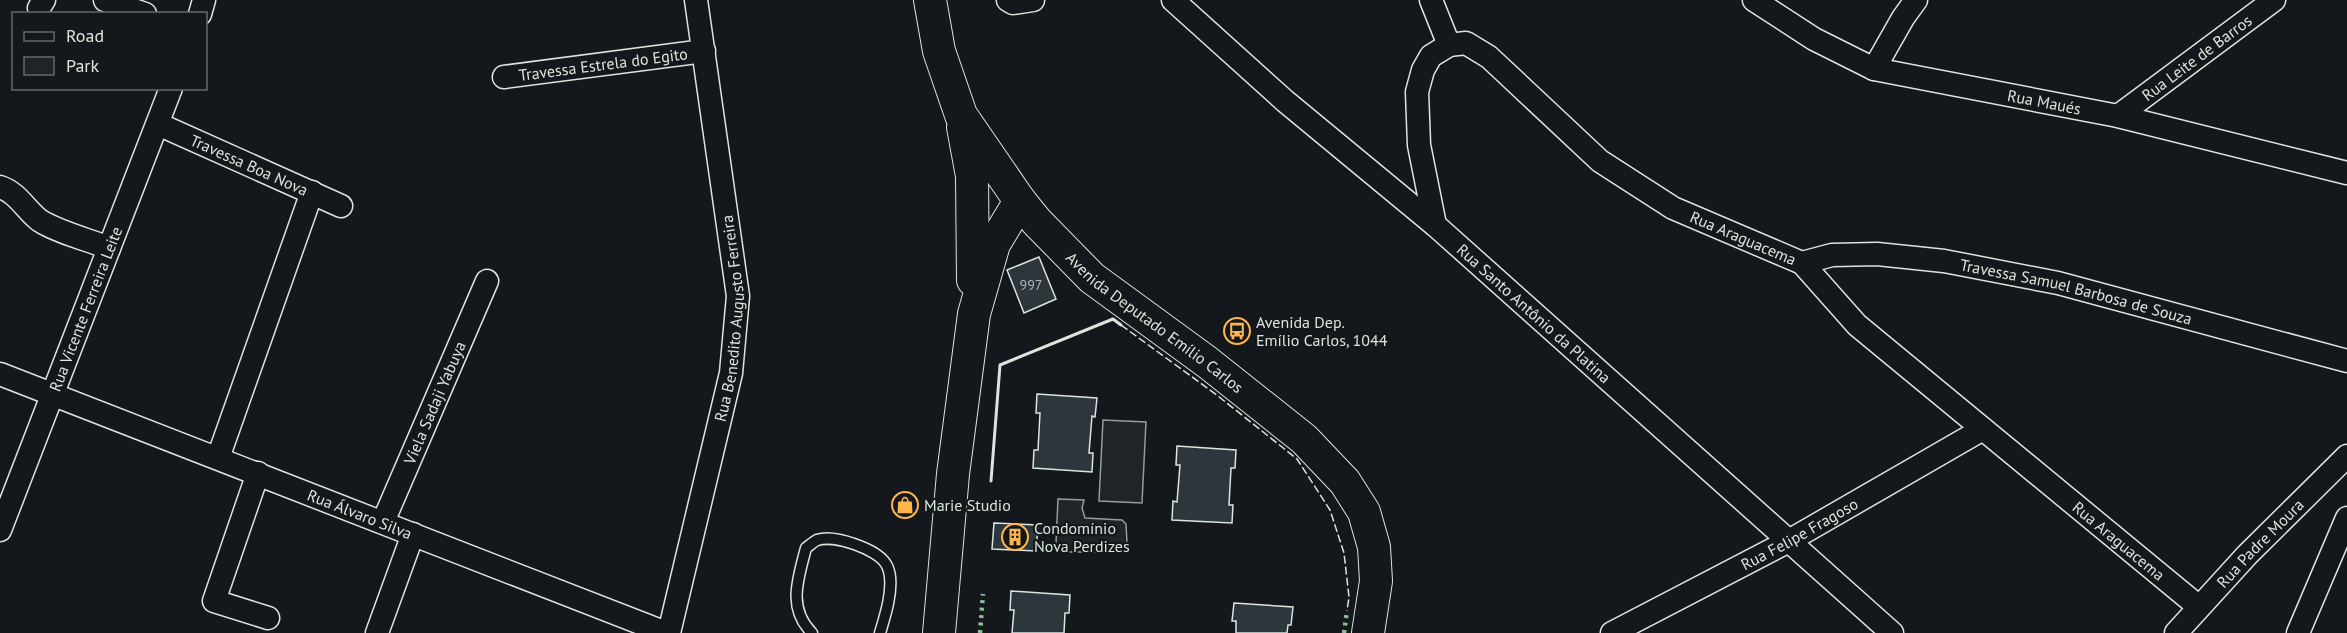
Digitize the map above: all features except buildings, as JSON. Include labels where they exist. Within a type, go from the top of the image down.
[{"type":"main road","name":"Avenida Deputado Emílio Carlos","points":[[931,0],[939,51],[961,115],[1037,222],[1092,278],[1207,362],[1304,438],[1345,482],[1364,512],[1374,547],[1376,581],[1368,633]]},
{"type":"main road","points":[[939,633],[953,474],[974,314],[972,176],[961,115]]},
{"type":"main road","points":[[974,314],[994,244],[1020,201]]},
{"type":"street","points":[[105,0],[139,12]]},
{"type":"street","name":"Rua Benedito Augusto Ferreira","points":[[656,631],[731,373],[738,296],[696,0]]},
{"type":"street","points":[[1008,0],[1013,3],[1033,0]]},
{"type":"street","name":"Rua Santo Antônio da Platina","points":[[1173,0],[1285,101],[1435,225],[1787,542],[1892,633]]},
{"type":"street","points":[[1431,0],[1449,45],[1431,56],[1423,70],[1417,92],[1419,146],[1435,225]]},
{"type":"street","name":"Rua Maués","points":[[1754,0],[1814,39],[1874,69],[2118,116],[2347,173]]},
{"type":"street","points":[[1874,69],[1916,0]]},
{"type":"street","name":"Rua Leite de Barros","points":[[2118,116],[2274,0]]},
{"type":"street","name":"Rua Araguacema","points":[[1449,45],[1466,44],[1490,57],[1600,161],[1672,208],[1802,263],[1857,325],[2199,607]]},
{"type":"street","name":"Travessa Estrela do Egito","points":[[504,77],[704,51]]},
{"type":"street","name":"Rua Vicente Ferreira Leite","points":[[0,530],[170,90]]},
{"type":"street","name":"Travessa Boa Nova","points":[[158,124],[341,206]]},
{"type":"street","points":[[0,187],[7,189],[24,202],[39,219],[109,248]]},
{"type":"street","points":[[218,458],[312,192]]},
{"type":"street","name":"Travessa Samuel Barbosa de Souza","points":[[1802,263],[1832,255],[1877,254],[1944,261],[2058,283],[2347,361]]},
{"type":"street","name":"Viela Sadaji Yabuya","points":[[383,522],[487,281]]},
{"type":"street","name":"Rua Álvaro Silva","points":[[0,374],[52,396],[258,473],[656,631]]},
{"type":"street","name":"Rua Felipe Fragoso","points":[[1612,633],[1787,542],[1983,429]]},
{"type":"street","name":"Rua Padre Moura","points":[[2176,633],[2247,555],[2347,456]]},
{"type":"street","points":[[258,473],[214,601],[268,618]]},
{"type":"street","points":[[2298,633],[2347,518]]},
{"type":"street","points":[[376,633],[413,534]]},
{"type":"lane","points":[[812,633],[797,612],[797,583],[806,548],[818,540],[830,538],[868,549],[887,564],[890,578],[887,608],[880,633]]},
{"type":"green space","points":[[1103,420],[1146,422],[1142,503],[1099,501]]},
{"type":"green space","points":[[1058,499],[1084,500],[1082,508],[1085,518],[1122,520],[1126,524],[1127,543],[1123,552],[1063,552],[1056,543]]},
{"type":"hedge","points":[[980,633],[983,594]]},
{"type":"hedge","points":[[1344,633],[1347,611]]},
{"type":"fence","points":[[1121,325],[1218,396],[1297,459],[1330,510],[1344,553],[1349,597],[1347,611]]},
{"type":"wall","points":[[991,481],[1000,365],[1113,319],[1121,325]]},
{"type":"place","name":"Avenida Dep. Emílio Carlos, 1044","points":[[1237,331]]},
{"type":"place","name":"Marie Studio","points":[[905,505]]},
{"type":"place","name":"Condomínio Nova Perdizes","points":[[1015,537]]}]
